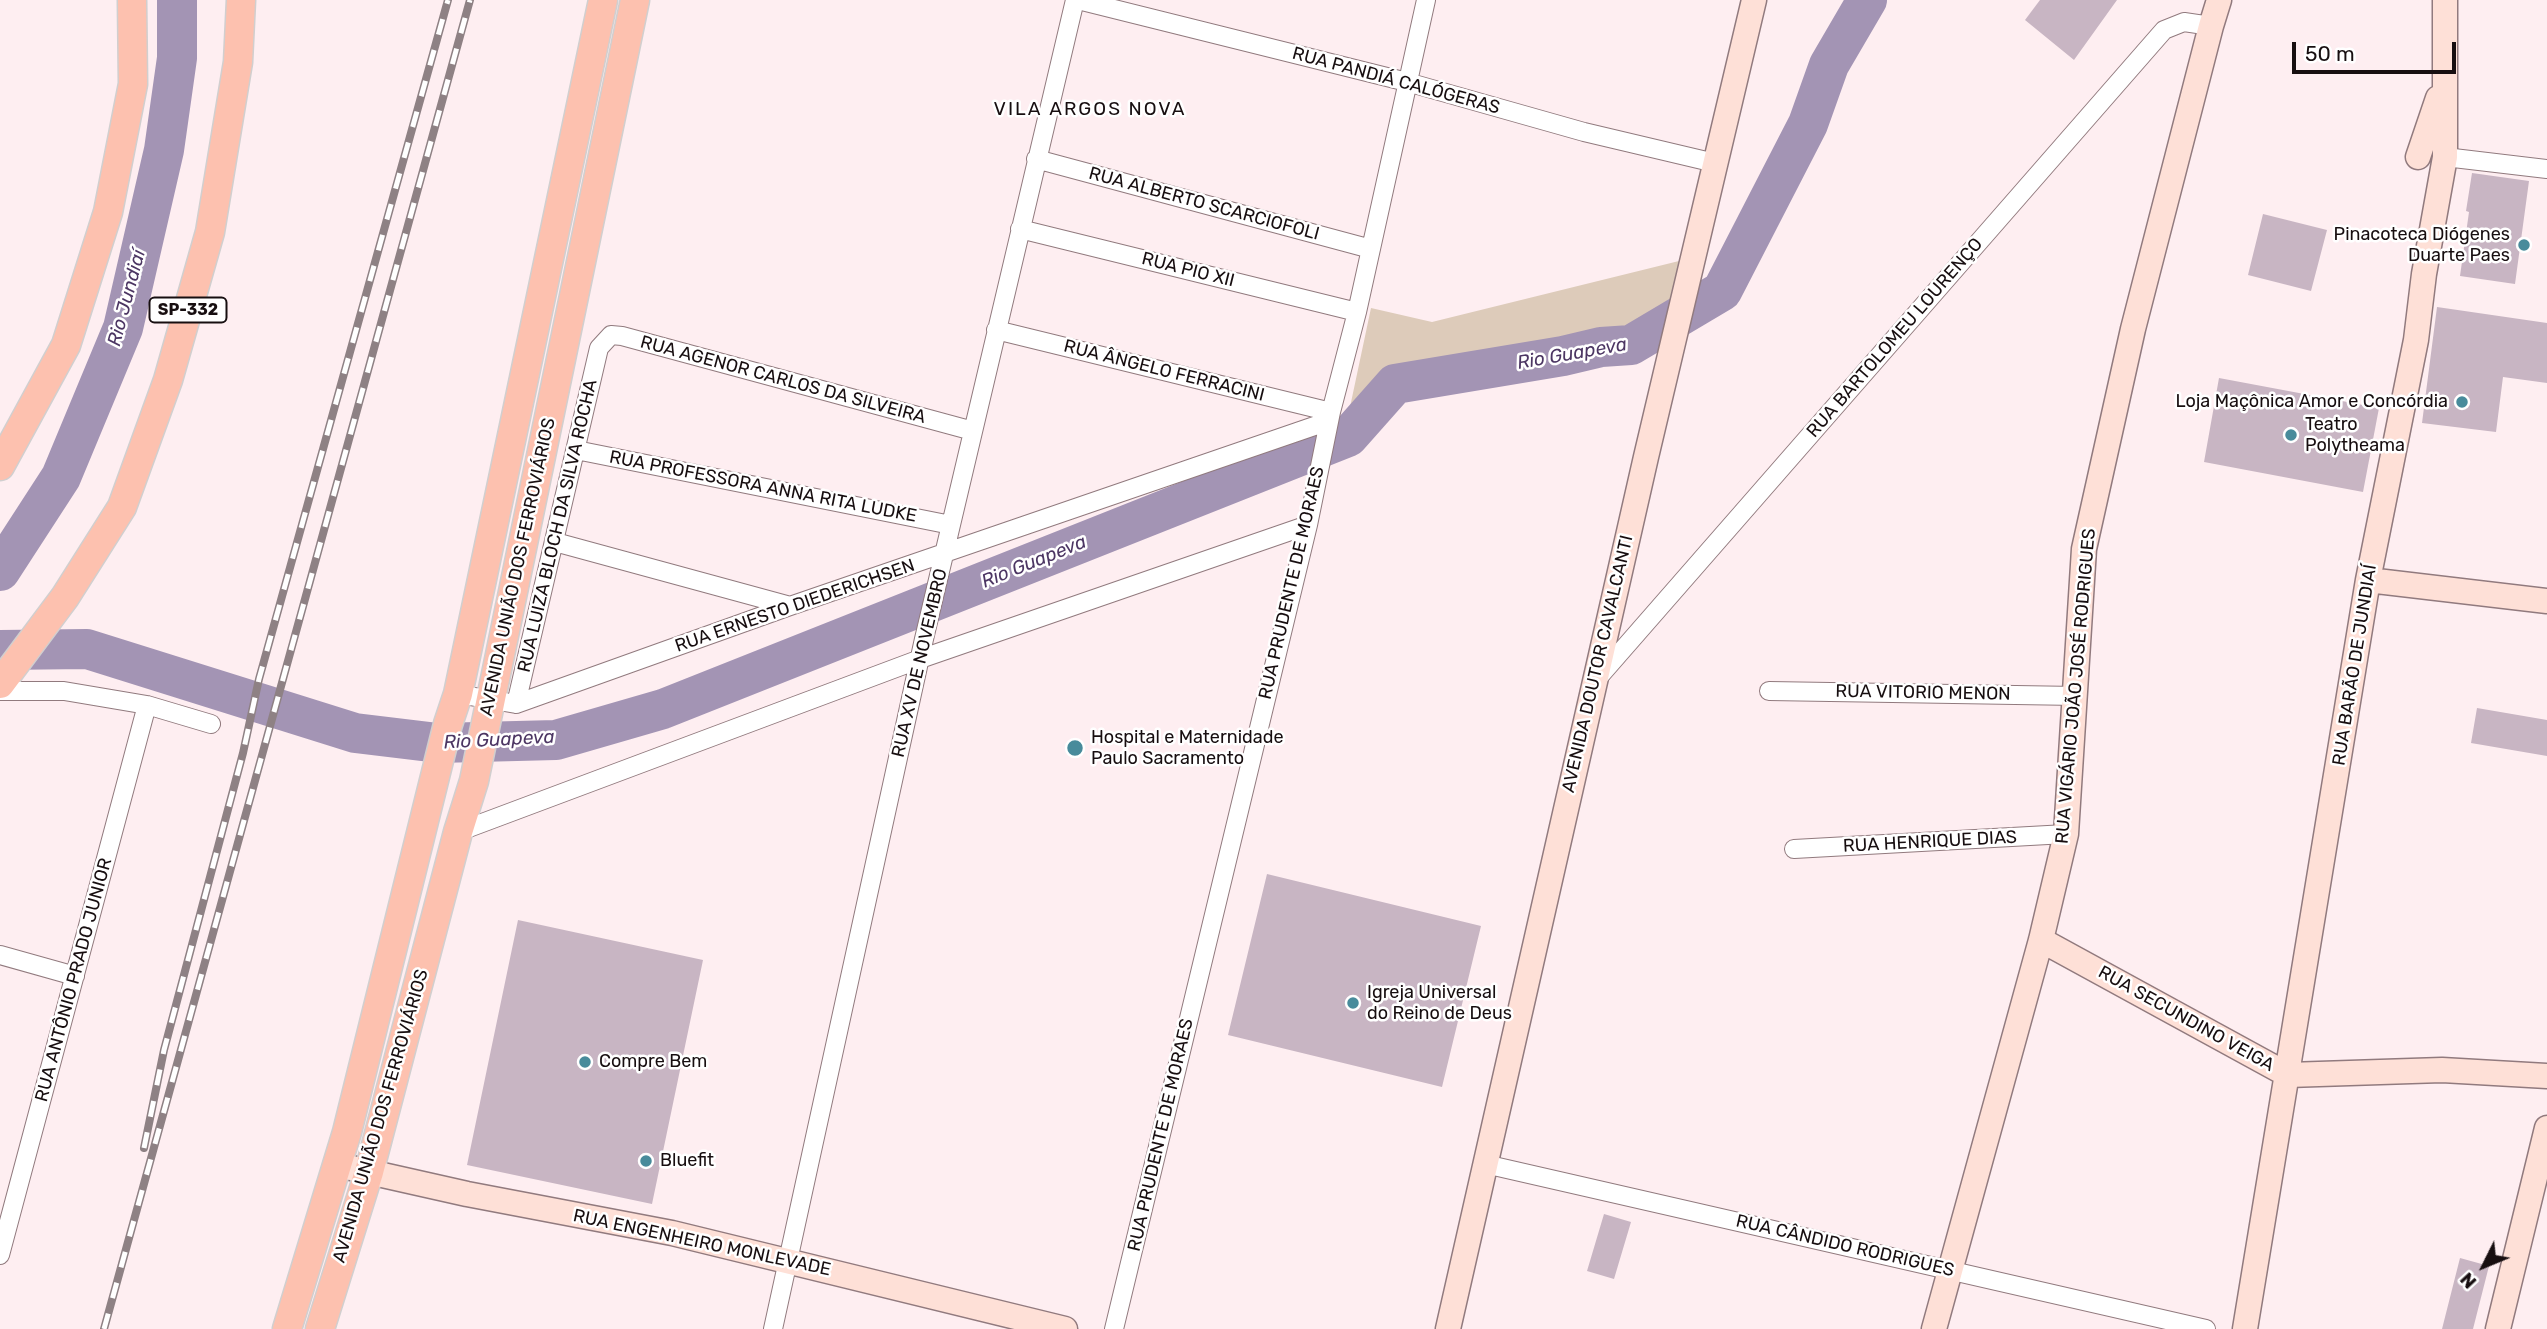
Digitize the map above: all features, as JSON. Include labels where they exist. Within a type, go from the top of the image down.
[{"type":"main road","points":[[0,466],[66,345],[108,212],[133,84],[132,0]]},
{"type":"main road","name":"SP-332","points":[[8,673],[65,597],[122,507],[168,380],[210,232],[237,62],[241,0]]},
{"type":"main road","name":"AVENIDA UNIÃO DOS FERROVIÁRIOS","points":[[287,1329],[338,1165],[448,724],[458,694],[603,0]]},
{"type":"main road","name":"AVENIDA UNIÃO DOS FERROVIÁRIOS","points":[[320,1329],[369,1172],[458,832],[499,704],[635,0]]},
{"type":"street","name":"RUA PANDIÁ CALÓGERAS","points":[[1076,0],[1407,82],[1584,132],[1715,163]]},
{"type":"street","name":"RUA XV DE NOVEMBRO","points":[[773,1329],[924,639],[1036,159],[1076,0]]},
{"type":"street","name":"RUA PRUDENTE DE MORAES","points":[[1114,1329],[1307,525],[1426,0]]},
{"type":"street","name":"AVENIDA DOUTOR CAVALCANTI","points":[[1448,1329],[1665,373],[1754,0]]},
{"type":"street","name":"RUA VIGÁRIO JOÃO JOSÉ RODRIGUES","points":[[1934,1329],[2041,940],[2066,834],[2077,696],[2084,549],[2133,329],[2220,0]]},
{"type":"street","name":"RUA BARÃO DE JUNDIAÍ","points":[[2245,1329],[2368,580],[2416,340],[2424,274],[2445,157],[2445,0]]},
{"type":"street","name":"RUA BARTOLOMEU LOURENÇO","points":[[1594,682],[2164,30],[2184,22],[2211,26]]},
{"type":"street","points":[[2418,158],[2444,81]]},
{"type":"street","points":[[2445,157],[2547,169]]},
{"type":"street","name":"RUA ALBERTO SCARCIOFOLI","points":[[1036,159],[1371,249]]},
{"type":"street","name":"RUA PIO XII","points":[[1020,229],[1357,312]]},
{"type":"street","name":"RUA ÂNGELO FERRACINI","points":[[996,331],[1330,417]]},
{"type":"street","name":"RUA AGENOR CARLOS DA SILVEIRA","points":[[599,348],[611,335],[622,336],[973,431]]},
{"type":"street","name":"RUA LUIZA BLOCH DA SILVA ROCHA","points":[[499,704],[555,542],[599,348]]},
{"type":"street","name":"RUA ERNESTO DIEDERICHSEN","points":[[499,704],[944,554],[1330,417]]},
{"type":"street","name":"RUA PROFESSORA ANNA RITA LUDKE","points":[[576,450],[951,525]]},
{"type":"street","points":[[458,832],[920,659],[1307,525]]},
{"type":"street","points":[[555,542],[790,606]]},
{"type":"street","points":[[2368,580],[2547,601]]},
{"type":"street","points":[[0,691],[64,691],[147,705],[211,724]]},
{"type":"street","name":"RUA VITORIO MENON","points":[[1769,691],[2077,696]]},
{"type":"street","points":[[458,694],[499,704]]},
{"type":"street","name":"RUA ANTÔNIO PRADO JUNIOR","points":[[0,1255],[147,705]]},
{"type":"street","name":"RUA HENRIQUE DIAS","points":[[1794,849],[2066,834]]},
{"type":"street","name":"RUA SECUNDINO VEIGA","points":[[2041,940],[2288,1075],[2442,1070],[2547,1076]]},
{"type":"street","points":[[0,955],[75,976]]},
{"type":"street","points":[[2498,1329],[2547,1128]]},
{"type":"street","name":"RUA CÂNDIDO RODRIGUES","points":[[1485,1164],[2206,1329]]},
{"type":"street","name":"RUA ENGENHEIRO MONLEVADE","points":[[338,1165],[467,1194],[671,1233],[1065,1329]]},
{"type":"shaded area","points":[[1679,261],[1672,306],[1609,334],[1461,358],[1384,378],[1346,426],[1371,308],[1432,322]]},
{"type":"building","points":[[2040,0],[2117,0],[2074,60],[2025,20]]},
{"type":"building","points":[[2472,173],[2529,181],[2515,284],[2460,276]]},
{"type":"building","points":[[2263,214],[2327,230],[2311,291],[2248,275]]},
{"type":"building","points":[[2437,307],[2547,323],[2547,383],[2503,377],[2496,432],[2422,423]]},
{"type":"building","name":"Teatro Polytheama","points":[[2219,378],[2379,408],[2363,492],[2204,462]]},
{"type":"building","points":[[2477,708],[2547,720],[2547,756],[2471,743]]},
{"type":"building","points":[[1267,874],[1481,926],[1442,1087],[1228,1035]]},
{"type":"building","name":"Compre Bem","points":[[518,920],[703,960],[652,1204],[467,1165]]},
{"type":"building","points":[[1604,1214],[1631,1222],[1614,1279],[1587,1271]]},
{"type":"building","points":[[2460,1258],[2489,1266],[2473,1329],[2442,1329]]},
{"type":"waterway","name":"Rio Jundiaí","points":[[0,571],[61,477],[123,328],[164,150],[177,58],[177,0]]},
{"type":"waterway","name":"Rio Guapeva","points":[[0,650],[87,649],[355,733],[438,743],[556,740],[663,709],[1348,437],[1395,384],[1563,356],[1601,347],[1631,345],[1722,291],[1808,124],[1829,65],[1867,0]]},
{"type":"railway","points":[[144,1148],[164,1050],[243,753],[259,679],[448,0]]},
{"type":"railway","points":[[104,1329],[470,0]]},
{"type":"place","name":"Pinacoteca Diógenes Duarte Paes","points":[[2524,245]]},
{"type":"place","name":"Loja Maçônica Amor e Concórdia","points":[[2462,402]]},
{"type":"place","name":"Teatro Polytheama","points":[[2291,435]]},
{"type":"place","name":"Hospital e Maternidade Paulo Sacramento","points":[[1075,748]]},
{"type":"place","name":"Igreja Universal do Reino de Deus","points":[[1353,1003]]},
{"type":"place","name":"Compre Bem","points":[[585,1062]]},
{"type":"place","name":"Bluefit","points":[[646,1161]]},
{"type":"district","name":"VILA ARGOS NOVA","points":[[1090,110]]}]
